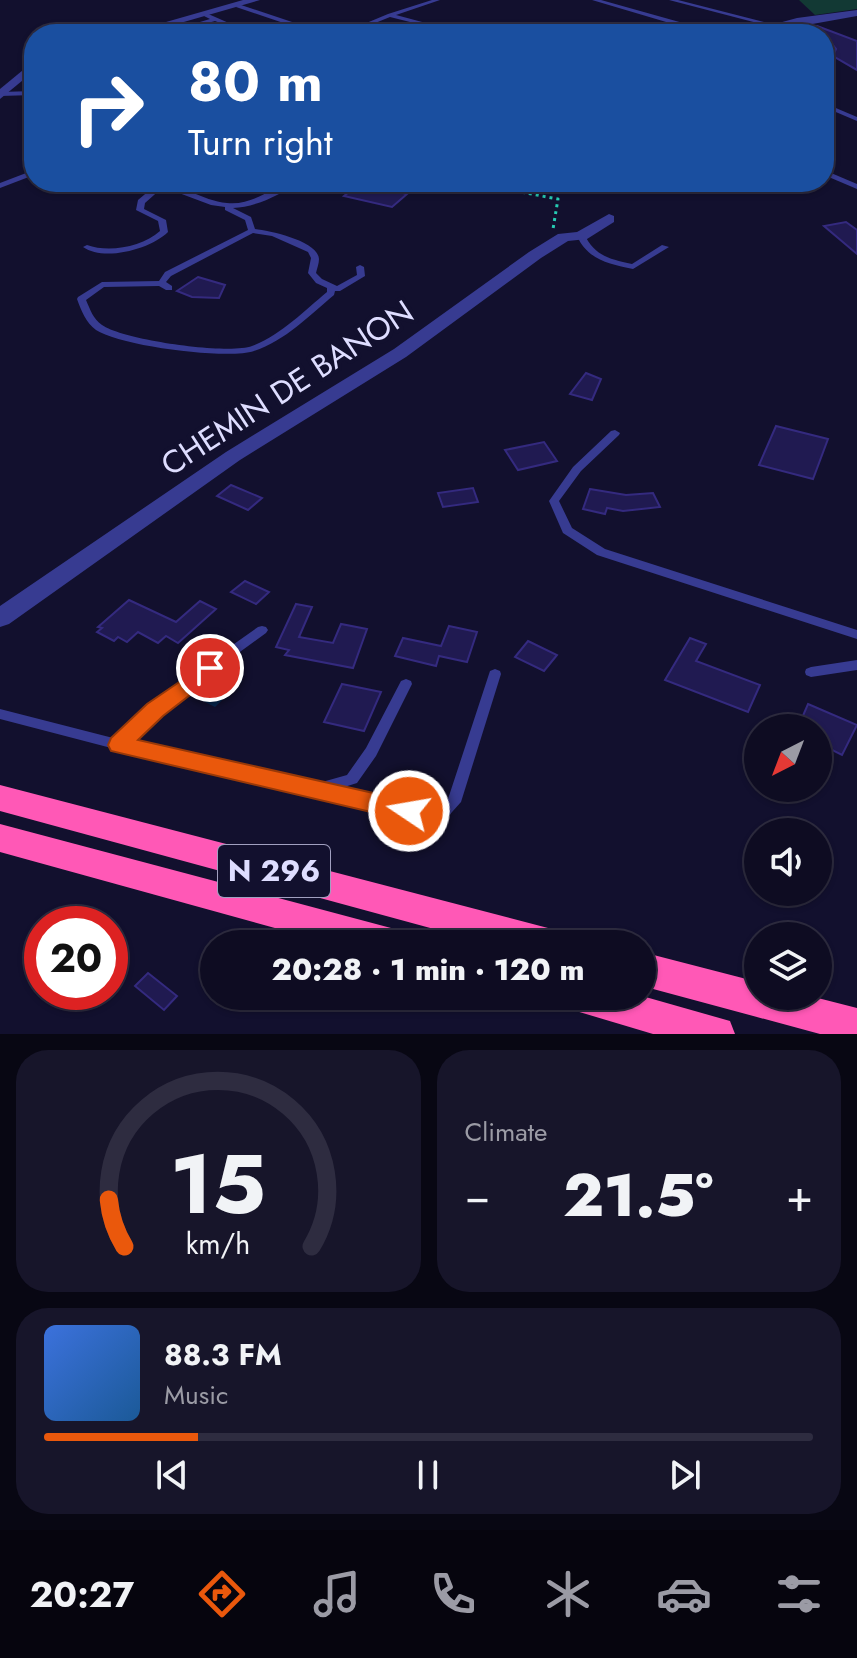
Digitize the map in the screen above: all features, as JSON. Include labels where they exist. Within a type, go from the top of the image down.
[{"type":"highway","name":"N 296","points":[[0,798],[495,930]]},
{"type":"highway","name":"N 296","points":[[0,838],[339,930]]},
{"type":"highway","points":[[656,973],[857,1026]]},
{"type":"highway","points":[[630,1010],[717,1034]]},
{"type":"street","points":[[177,24],[210,17],[255,0]]},
{"type":"street","points":[[789,24],[857,13]]},
{"type":"street","points":[[0,94],[24,74]]},
{"type":"street","name":"CHEMIN DE BANON","points":[[0,618],[233,456],[400,353],[560,239],[581,236],[609,219]]},
{"type":"lane","points":[[368,24],[437,0]]},
{"type":"lane","points":[[595,0],[683,24]]},
{"type":"lane","points":[[672,0],[769,24]]},
{"type":"lane","points":[[238,6],[292,24]]},
{"type":"lane","points":[[390,15],[425,24]]},
{"type":"lane","points":[[191,24],[210,17],[228,24]]},
{"type":"lane","points":[[0,94],[24,94]]},
{"type":"lane","points":[[834,109],[857,119]]},
{"type":"lane","points":[[847,115],[857,112]]},
{"type":"lane","points":[[0,186],[24,176]]},
{"type":"lane","points":[[834,177],[857,187]]},
{"type":"lane","points":[[87,247],[93,250],[133,248],[157,239],[164,232],[162,220],[140,210],[141,202],[151,192]]},
{"type":"lane","points":[[184,192],[248,219],[252,231]]},
{"type":"lane","points":[[228,208],[257,204],[278,192]]},
{"type":"lane","points":[[331,287],[331,293],[274,336],[249,350],[225,351],[136,339],[102,329],[87,316],[81,299],[102,285],[165,285],[168,274],[252,231],[274,234],[311,250],[315,258],[312,273],[331,287],[337,289],[361,276],[360,267]]},
{"type":"lane","points":[[581,236],[586,249],[607,261],[633,267],[665,247]]},
{"type":"lane","points":[[615,433],[577,469],[554,501],[567,530],[601,552],[857,635]]},
{"type":"lane","points":[[119,745],[177,692],[262,630]]},
{"type":"lane","points":[[811,672],[857,665]]},
{"type":"lane","points":[[0,714],[119,745],[439,817],[454,802],[495,674]]},
{"type":"lane","points":[[315,790],[352,779],[371,752],[406,684]]},
{"type":"path","points":[[520,192],[558,199],[551,226],[560,239]]},
{"type":"green space","points":[[799,0],[857,0],[857,9],[815,15]]},
{"type":"water","points":[[226,673],[242,681],[215,707],[199,699]]},
{"type":"building","points":[[834,32],[857,41],[857,70],[834,57]]},
{"type":"building","points":[[349,192],[407,194],[392,207],[344,196]]},
{"type":"building","points":[[846,222],[857,230],[857,254],[824,226]]},
{"type":"building","points":[[198,277],[225,285],[219,298],[192,297],[177,291]]},
{"type":"building","points":[[586,373],[601,379],[592,400],[570,394]]},
{"type":"building","points":[[776,426],[828,439],[813,479],[759,465]]},
{"type":"building","points":[[544,442],[557,461],[518,470],[505,450]]},
{"type":"building","points":[[231,485],[262,498],[248,510],[217,496]]},
{"type":"building","points":[[473,488],[478,502],[443,507],[438,493]]},
{"type":"building","points":[[590,489],[626,495],[653,493],[660,507],[623,511],[607,508],[605,514],[583,509]]},
{"type":"building","points":[[245,581],[269,592],[256,604],[231,592]]},
{"type":"building","points":[[129,600],[176,622],[200,601],[216,609],[178,643],[166,636],[158,643],[138,632],[127,642],[118,637],[114,641],[97,632],[102,628],[98,627]]},
{"type":"building","points":[[296,604],[312,607],[299,637],[333,643],[341,624],[367,629],[353,668],[285,655],[289,650],[276,647]]},
{"type":"building","points":[[449,626],[477,632],[467,662],[439,656],[436,666],[395,656],[403,638],[441,646]]},
{"type":"building","points":[[690,638],[706,644],[696,661],[760,685],[748,712],[665,680]]},
{"type":"building","points":[[528,641],[557,655],[544,671],[515,657]]},
{"type":"building","points":[[342,684],[381,692],[364,731],[324,722]]},
{"type":"building","points":[[808,704],[831,714],[804,714]]},
{"type":"building","points":[[832,714],[857,725],[842,755],[832,750]]},
{"type":"building","points":[[148,973],[177,996],[164,1010],[135,986]]},
{"type":"route","points":[[210,668],[155,710],[119,745],[409,811]]}]
